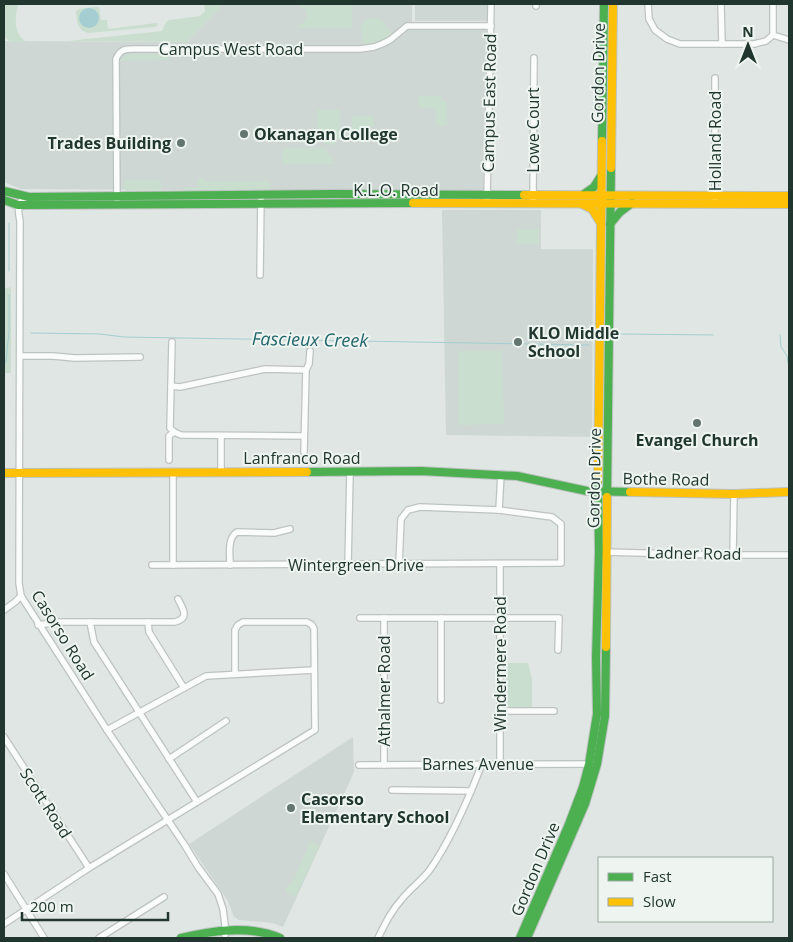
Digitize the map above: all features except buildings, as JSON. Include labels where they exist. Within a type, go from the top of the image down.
[{"type":"main road","name":"Gordon Drive","points":[[527,938],[585,804],[605,716],[603,552],[598,492],[604,4]]},
{"type":"main road","name":"Gordon Drive","points":[[603,552],[608,492],[613,4]]},
{"type":"main road","points":[[610,172],[613,181],[620,190],[632,199],[610,224]]},
{"type":"main road","points":[[601,176],[592,190],[581,199],[592,209],[601,224]]},
{"type":"main road","name":"K.L.O. Road","points":[[4,191],[27,197],[261,195],[487,199],[715,199],[789,196]]},
{"type":"main road","name":"K.L.O. Road","points":[[4,200],[21,205],[117,205],[487,199]]},
{"type":"main road","name":"K.L.O. Road","points":[[715,199],[789,204]]},
{"type":"main road","name":"Lanfranco Road","points":[[4,473],[421,470],[501,474],[598,492]]},
{"type":"main road","name":"Bothe Road","points":[[598,492],[734,494],[786,492]]},
{"type":"main road","name":"Gordon Drive","points":[[520,938],[593,764]]},
{"type":"main road","points":[[181,938],[202,933],[225,933],[267,938],[277,937]]},
{"type":"main road","points":[[199,938],[225,933]]},
{"type":"street","name":"Campus East Road","points":[[487,199],[491,4]]},
{"type":"street","points":[[648,4],[649,19],[655,30],[680,44],[754,44],[766,41],[773,35],[773,4]]},
{"type":"street","points":[[721,4],[722,44]]},
{"type":"street","name":"Campus West Road","points":[[117,205],[116,60],[122,50],[360,49],[382,44],[407,26],[490,26]]},
{"type":"street","points":[[773,35],[789,40]]},
{"type":"street","name":"Lowe Court","points":[[533,199],[534,58]]},
{"type":"street","name":"Holland Road","points":[[715,78],[715,199]]},
{"type":"street","points":[[260,275],[261,195]]},
{"type":"street","points":[[21,205],[23,198],[27,197]]},
{"type":"street","name":"Casorso Road","points":[[21,205],[19,473],[19,583],[21,596],[107,730],[218,894],[223,909],[225,933]]},
{"type":"street","points":[[172,342],[170,428],[174,432],[181,435],[304,436]]},
{"type":"street","points":[[304,452],[306,370],[309,364],[310,351]]},
{"type":"street","points":[[20,356],[75,358],[140,357]]},
{"type":"street","points":[[171,386],[180,387],[265,369],[306,370]]},
{"type":"street","points":[[168,460],[169,436],[174,432]]},
{"type":"street","points":[[221,436],[221,472]]},
{"type":"street","points":[[173,472],[173,565]]},
{"type":"street","points":[[348,565],[350,472]]},
{"type":"street","points":[[399,564],[401,519],[408,510],[420,507],[499,510],[501,474]]},
{"type":"street","points":[[733,554],[734,494]]},
{"type":"street","name":"Wintergreen Drive","points":[[152,565],[561,563],[561,524],[552,517],[499,510]]},
{"type":"street","points":[[230,565],[230,541],[233,534],[237,532],[274,533],[290,529]]},
{"type":"street","name":"Ladner Road","points":[[603,552],[789,555]]},
{"type":"street","name":"Windermere Road","points":[[500,564],[500,764]]},
{"type":"street","points":[[4,610],[21,596]]},
{"type":"street","points":[[38,625],[58,622],[181,621],[184,618],[184,612],[178,599]]},
{"type":"street","points":[[360,618],[559,618],[558,650]]},
{"type":"street","name":"Athalmer Road","points":[[384,618],[384,765]]},
{"type":"street","points":[[441,618],[441,700]]},
{"type":"street","points":[[90,622],[94,642],[197,802]]},
{"type":"street","points":[[148,622],[149,632],[184,688]]},
{"type":"street","points":[[4,924],[89,868],[315,730],[314,629],[312,624],[307,622],[243,622],[238,625],[235,630],[235,674]]},
{"type":"street","points":[[107,730],[206,676],[314,670]]},
{"type":"street","points":[[500,711],[554,712]]},
{"type":"street","points":[[169,759],[226,721]]},
{"type":"street","name":"Scott Road","points":[[4,737],[89,868]]},
{"type":"street","points":[[378,938],[387,919],[401,899],[427,873],[441,853],[462,812],[482,764]]},
{"type":"street","name":"Barnes Avenue","points":[[358,765],[593,764]]},
{"type":"street","points":[[392,790],[471,791]]},
{"type":"street","points":[[4,874],[44,938]]},
{"type":"street","points":[[99,938],[164,897]]},
{"type":"shaded area","name":"Okanagan College","points":[[223,4],[412,4],[412,26],[486,27],[483,192],[21,189],[4,182],[4,41],[187,42]]},
{"type":"shaded area","points":[[415,4],[487,4],[487,21],[415,21]]},
{"type":"shaded area","name":"KLO Middle School","points":[[442,210],[541,210],[541,249],[593,249],[592,437],[446,435]]},
{"type":"shaded area","name":"Casorso Elementary School","points":[[353,737],[354,772],[283,927],[273,923],[239,920],[234,917],[228,901],[189,844]]},
{"type":"green space","points":[[4,4],[18,4],[16,15],[17,30],[22,39],[27,42],[11,42],[4,37]]},
{"type":"green space","points":[[204,4],[223,4],[187,42],[68,41],[162,31],[169,20],[200,16],[205,11]]},
{"type":"green space","points":[[297,4],[352,4],[352,28],[296,28],[303,22],[306,16],[304,9]]},
{"type":"green space","points":[[99,7],[101,20],[107,20],[108,29],[158,24],[155,27],[84,32],[77,22],[76,11]]},
{"type":"green space","points":[[367,19],[381,19],[392,35],[377,43],[362,43],[360,27]]},
{"type":"green space","points":[[128,54],[169,54],[169,60],[121,61]]},
{"type":"green space","points":[[419,96],[442,96],[442,101],[447,102],[447,125],[436,126],[434,108],[419,108]]},
{"type":"green space","points":[[317,110],[340,110],[340,139],[335,139],[335,145],[325,144],[317,135]]},
{"type":"green space","points":[[352,116],[374,116],[374,126],[366,126],[359,132],[359,135],[352,135]]},
{"type":"green space","points":[[285,148],[325,148],[336,164],[282,164],[282,152]]},
{"type":"green space","points":[[199,178],[204,178],[206,181],[270,181],[271,189],[266,191],[184,191],[184,187],[197,187]]},
{"type":"green space","points":[[125,180],[161,180],[161,190],[126,191],[123,187]]},
{"type":"green space","points":[[517,229],[539,229],[539,244],[517,244]]},
{"type":"green space","points":[[11,287],[11,373],[4,373],[4,289]]},
{"type":"green space","points":[[459,351],[502,351],[504,424],[459,425]]},
{"type":"green space","points":[[506,663],[528,663],[532,679],[532,707],[508,706],[506,702]]},
{"type":"green space","points":[[310,841],[319,845],[296,897],[286,893],[285,889],[293,882]]},
{"type":"water","points":[[89,8],[96,11],[99,18],[96,25],[89,28],[82,25],[79,18],[82,11]]},
{"type":"waterway","points":[[9,223],[9,271]]},
{"type":"waterway","name":"Fascieux Creek","points":[[4,363],[6,362],[9,331],[9,295]]},
{"type":"waterway","name":"Fascieux Creek","points":[[31,333],[100,334],[124,337],[589,345]]},
{"type":"waterway","name":"Fascieux Creek","points":[[613,337],[621,334],[713,335]]},
{"type":"waterway","name":"Fascieux Creek","points":[[780,335],[781,347],[787,356],[789,368]]},
{"type":"traffic: fast","points":[[602,141],[604,4]]},
{"type":"traffic: fast","points":[[607,497],[611,168]]},
{"type":"traffic: fast","points":[[584,194],[594,187],[601,176]]},
{"type":"traffic: fast","points":[[4,191],[29,197],[334,194],[524,195]]},
{"type":"traffic: fast","points":[[4,200],[18,205],[413,203]]},
{"type":"traffic: fast","points":[[610,224],[620,212],[632,203]]},
{"type":"traffic: fast","points":[[307,472],[421,471],[517,476],[587,491],[630,492]]},
{"type":"traffic: fast","points":[[520,938],[569,824],[583,787],[589,764],[597,714],[598,480]]},
{"type":"traffic: fast","points":[[527,938],[585,804],[597,764],[605,716],[606,647]]},
{"type":"traffic: fast","points":[[181,938],[231,930],[256,931],[280,938]]},
{"type":"traffic: slow","points":[[611,168],[613,4]]},
{"type":"traffic: slow","points":[[598,480],[602,141]]},
{"type":"traffic: slow","points":[[524,195],[789,196]]},
{"type":"traffic: slow","points":[[413,203],[789,204]]},
{"type":"traffic: slow","points":[[582,204],[592,209],[600,222]]},
{"type":"traffic: slow","points":[[4,473],[307,472]]},
{"type":"traffic: slow","points":[[630,492],[734,494],[786,492]]},
{"type":"traffic: slow","points":[[606,647],[607,497]]},
{"type":"place","name":"Okanagan College","points":[[244,134]]},
{"type":"place","name":"Trades Building","points":[[181,143]]},
{"type":"place","name":"KLO Middle School","points":[[518,342]]},
{"type":"place","name":"Evangel Church","points":[[697,423]]},
{"type":"place","name":"Casorso Elementary School","points":[[291,808]]}]
